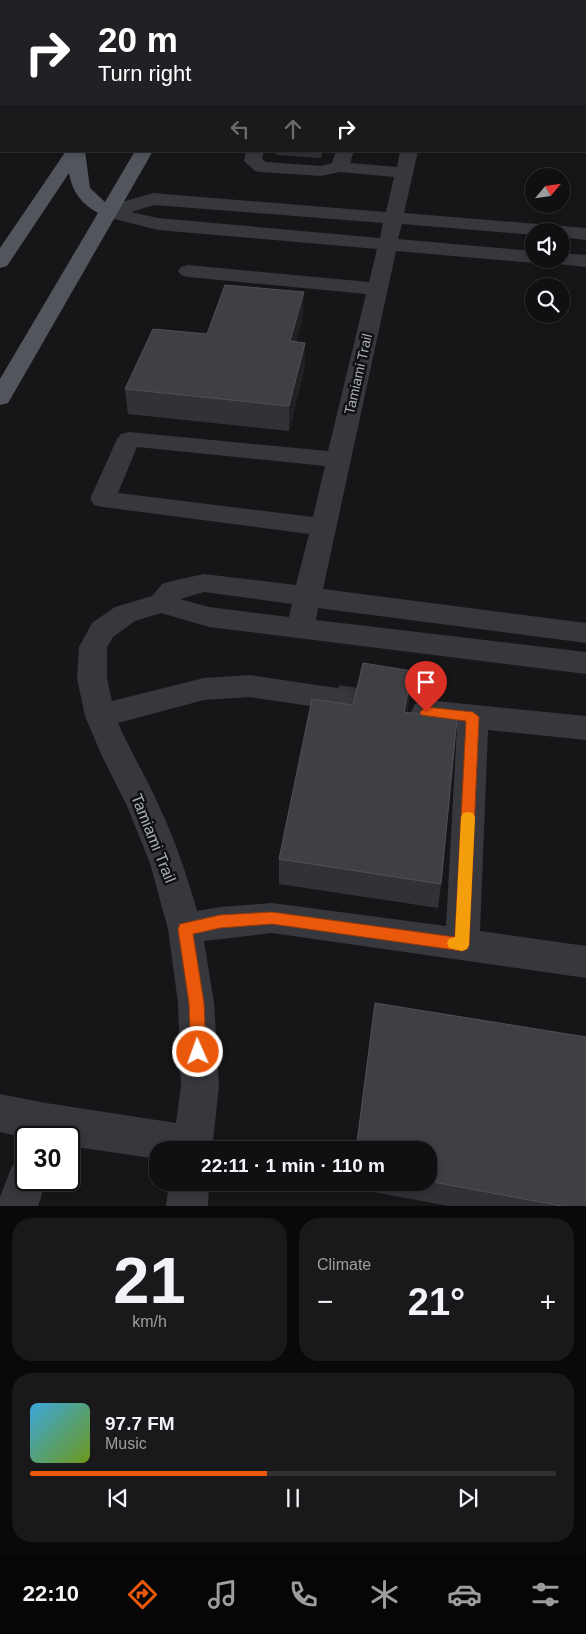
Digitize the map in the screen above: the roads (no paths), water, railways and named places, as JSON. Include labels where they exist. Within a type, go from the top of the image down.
[{"type":"main road","points":[[0,262],[75,152]]},
{"type":"main road","points":[[76,152],[79,187],[91,202],[109,212]]},
{"type":"main road","points":[[0,398],[143,152]]},
{"type":"street","points":[[255,152],[253,161],[261,167],[321,171],[342,159],[404,173]]},
{"type":"street","name":"Tamiami Trail","points":[[300,628],[409,152]]},
{"type":"street","points":[[109,212],[153,199],[525,228]]},
{"type":"street","points":[[109,212],[158,224],[525,256]]},
{"type":"street","points":[[570,232],[586,234]]},
{"type":"street","points":[[570,260],[586,261]]},
{"type":"street","points":[[188,271],[377,289]]},
{"type":"street","points":[[323,527],[103,499],[129,439],[338,460]]},
{"type":"street","name":"Tamiami Trail","points":[[194,1141],[200,1086],[196,1003],[185,929],[167,863],[143,805],[116,754],[100,716],[92,678],[93,647],[102,630],[125,614],[162,603],[172,591],[204,583],[307,597]]},
{"type":"street","points":[[307,597],[586,633]]},
{"type":"street","points":[[162,603],[185,612],[209,617],[586,663]]},
{"type":"street","points":[[100,716],[204,689],[249,686],[337,699]]},
{"type":"street","points":[[426,712],[586,728]]},
{"type":"street","points":[[462,945],[473,717]]},
{"type":"street","points":[[185,929],[220,922],[272,918],[586,962]]},
{"type":"street","points":[[0,1113],[33,1126]]},
{"type":"street","points":[[80,1143],[149,1168]]},
{"type":"street","points":[[17,1206],[22,1191]]},
{"type":"tunnel","points":[[337,699],[426,712]]}]
